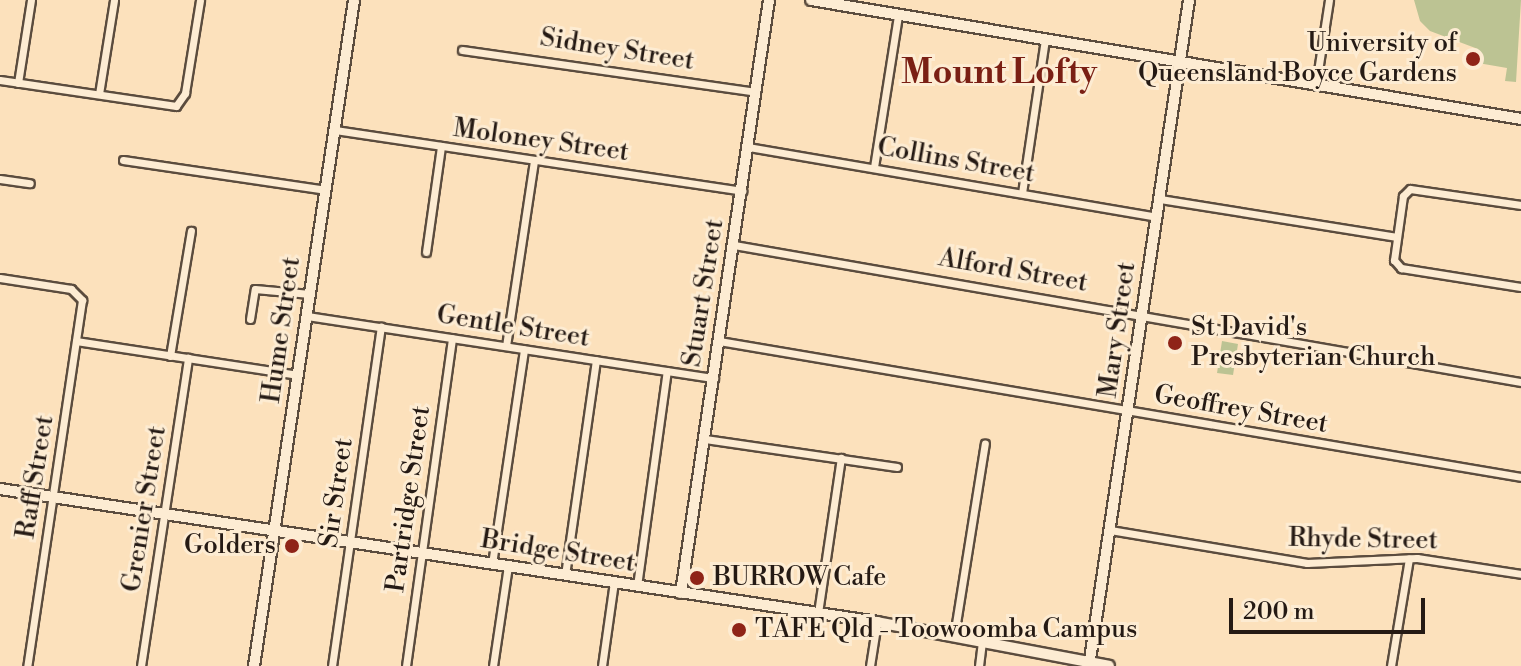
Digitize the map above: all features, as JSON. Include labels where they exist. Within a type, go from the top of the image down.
[{"type":"street","points":[[18,83],[31,0]]},
{"type":"street","points":[[99,94],[114,0]]},
{"type":"street","points":[[0,80],[176,106],[185,93],[200,0]]},
{"type":"street","name":"Hume Street","points":[[254,666],[354,0]]},
{"type":"street","name":"Stuart Street","points":[[681,593],[770,0]]},
{"type":"street","points":[[811,0],[1521,119]]},
{"type":"street","name":"Mary Street","points":[[1089,664],[1189,0]]},
{"type":"street","points":[[1316,84],[1329,0]]},
{"type":"street","points":[[874,167],[898,15]]},
{"type":"street","points":[[1022,193],[1045,40]]},
{"type":"street","points":[[471,51],[473,41]]},
{"type":"street","name":"Sidney Street","points":[[462,50],[756,92]]},
{"type":"street","name":"Moloney Street","points":[[335,130],[742,191]]},
{"type":"street","points":[[426,252],[441,146]]},
{"type":"street","name":"Collins Street","points":[[748,147],[1157,217]]},
{"type":"street","points":[[123,160],[325,190]]},
{"type":"street","points":[[506,346],[534,160]]},
{"type":"street","points":[[0,179],[30,183]]},
{"type":"street","points":[[1521,205],[1410,189],[1403,196],[1394,260],[1401,268],[1521,287]]},
{"type":"street","points":[[1160,199],[1397,237]]},
{"type":"street","points":[[170,356],[191,231]]},
{"type":"street","name":"Alford Street","points":[[734,245],[1521,382]]},
{"type":"street","name":"Raff Street","points":[[0,278],[79,294],[76,341],[27,666]]},
{"type":"street","points":[[250,319],[255,289],[310,294]]},
{"type":"street","name":"Gentle Street","points":[[307,316],[714,378]]},
{"type":"street","name":"Sir Street","points":[[332,666],[381,327]]},
{"type":"street","name":"Partridge Street","points":[[406,666],[452,338]]},
{"type":"street","points":[[76,341],[298,375]]},
{"type":"street","name":"Geoffrey Street","points":[[719,341],[1521,477]]},
{"type":"street","points":[[492,564],[524,349]]},
{"type":"street","name":"Grenier Street","points":[[141,666],[188,358]]},
{"type":"street","points":[[565,575],[596,360]]},
{"type":"street","points":[[637,586],[667,371]]},
{"type":"street","points":[[705,439],[897,467]]},
{"type":"street","points":[[954,636],[985,443]]},
{"type":"street","points":[[818,613],[841,458]]},
{"type":"street","name":"Bridge Street","points":[[0,489],[877,622],[1109,666]]},
{"type":"street","name":"Rhyde Street","points":[[1110,530],[1312,564],[1409,559],[1521,574]]},
{"type":"street","points":[[1391,666],[1409,559]]},
{"type":"street","points":[[493,666],[508,566]]},
{"type":"street","points":[[602,666],[614,582]]},
{"type":"street","points":[[870,666],[877,622]]},
{"type":"street","points":[[979,666],[982,642]]},
{"type":"green space","points":[[1414,0],[1521,0],[1516,82],[1505,81],[1507,68],[1478,63],[1478,49],[1430,31],[1420,21]]},
{"type":"green space","points":[[1222,341],[1238,344],[1233,375],[1217,373]]},
{"type":"place","name":"University of Queensland Boyce Gardens","points":[[1473,59]]},
{"type":"place","name":"St David's Presbyterian Church","points":[[1175,343]]},
{"type":"place","name":"Golders","points":[[292,546]]},
{"type":"place","name":"BURROW Cafe","points":[[697,578]]},
{"type":"place","name":"TAFE Qld - Toowoomba Campus","points":[[739,630]]},
{"type":"district","name":"Mount Lofty","points":[[999,74]]}]
